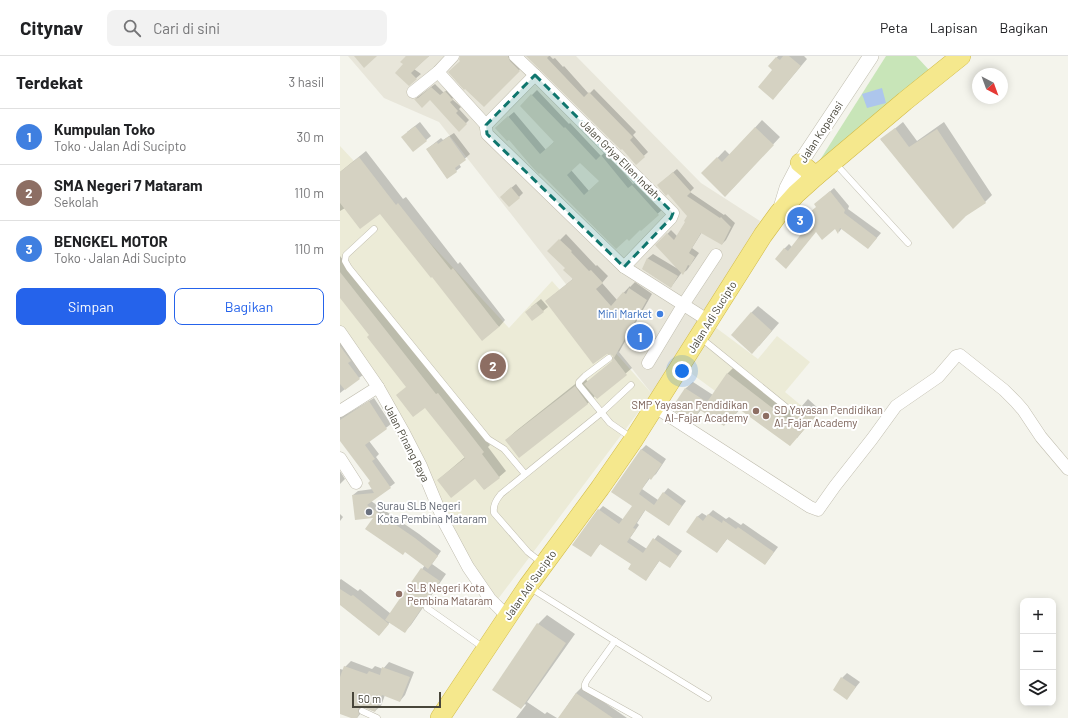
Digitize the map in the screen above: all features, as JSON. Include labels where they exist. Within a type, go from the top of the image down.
[{"type":"highway","name":"Jalan Adi Sucipto","points":[[440,718],[498,607],[528,586],[540,561],[600,488],[628,436],[655,408],[696,317],[763,235],[779,213],[796,194],[905,101],[962,56]]},
{"type":"highway","points":[[800,163],[816,176]]},
{"type":"street","points":[[412,92],[438,72],[453,56]]},
{"type":"street","name":"Jalan Griya Ellen Indah","points":[[515,56],[673,212],[671,218],[624,267]]},
{"type":"street","name":"Jalan Koperasi","points":[[779,213],[787,188],[800,163],[871,56]]},
{"type":"street","points":[[438,72],[486,124],[487,134],[624,267],[696,317]]},
{"type":"street","points":[[486,124],[535,75]]},
{"type":"street","points":[[648,363],[696,317],[716,255]]},
{"type":"street","name":"Jalan Pinang Raya","points":[[340,332],[378,387],[422,466],[445,524],[468,567],[498,607]]},
{"type":"street","points":[[655,408],[810,507],[818,510],[896,406],[938,377],[956,356],[960,355],[1004,390],[1016,402],[1044,441],[1068,469]]},
{"type":"street","points":[[340,411],[378,387]]},
{"type":"street","points":[[340,458],[356,483]]},
{"type":"lane","points":[[833,161],[908,243]]},
{"type":"lane","points":[[374,229],[346,255],[345,261],[349,268],[488,439],[504,449],[525,474]]},
{"type":"lane","points":[[696,317],[786,407]]},
{"type":"lane","points":[[609,358],[579,382],[581,388],[600,412],[616,428],[628,436]]},
{"type":"lane","points":[[540,561],[528,552],[494,513],[493,508],[496,500],[501,494],[631,385]]},
{"type":"lane","points":[[528,586],[708,698]]},
{"type":"lane","points":[[427,608],[480,644]]},
{"type":"lane","points":[[615,641],[585,684],[585,688],[640,718]]},
{"type":"lane","points":[[362,711],[377,718]]},
{"type":"highlighted area","points":[[535,75],[669,208],[673,213],[671,218],[624,267],[487,134],[486,125]]},
{"type":"shaded area","points":[[348,56],[576,56],[701,183],[760,221],[652,394],[439,122],[384,98]]},
{"type":"shaded area","points":[[340,146],[509,328],[552,281],[652,394],[498,599],[472,574],[419,455],[340,337]]},
{"type":"shaded area","points":[[715,327],[758,359],[777,336],[810,362],[785,392],[815,417],[790,446],[688,371]]},
{"type":"green space","points":[[886,56],[916,56],[930,71],[813,171]]},
{"type":"water","points":[[882,88],[886,103],[867,108],[862,94]]},
{"type":"building","points":[[354,56],[377,56],[364,68]]},
{"type":"building","points":[[406,56],[429,56],[411,73],[417,79],[409,86],[395,73],[403,64],[400,62]]},
{"type":"building","points":[[460,56],[508,56],[510,61],[520,71],[484,107],[465,89],[464,90],[448,72],[460,61]]},
{"type":"building","points":[[526,56],[549,56],[547,58],[584,97],[589,92],[633,137],[630,140],[645,157],[636,165],[622,149],[621,150]]},
{"type":"building","points":[[783,56],[789,56],[801,66],[773,100],[758,87],[772,70],[768,66],[776,57],[780,60]]},
{"type":"building","points":[[431,87],[440,95],[445,91],[453,100],[450,102],[458,111],[456,113],[467,124],[459,132],[430,100],[422,108],[414,99],[418,98]]},
{"type":"building","points":[[531,94],[596,160],[601,155],[628,188],[632,185],[659,215],[629,241],[627,239],[616,249],[540,173],[539,174],[533,168],[509,140],[507,141],[495,128],[508,116],[540,154],[554,142],[520,106]],"holes":[[[580,163],[599,181],[584,195],[567,175]]]},
{"type":"building","points":[[415,126],[427,141],[413,152],[401,137]]},
{"type":"building","points":[[755,127],[774,145],[725,197],[701,173],[717,157],[722,162]]},
{"type":"building","points":[[895,128],[909,147],[937,129],[986,203],[966,216],[953,229],[880,139]]},
{"type":"building","points":[[449,136],[466,160],[455,168],[457,172],[447,179],[426,149],[437,142],[438,144]]},
{"type":"building","points":[[359,157],[396,205],[398,203],[451,270],[453,268],[499,327],[482,341],[380,214],[360,229],[340,203],[340,172]]},
{"type":"building","points":[[673,172],[691,192],[687,196],[720,218],[721,217],[731,227],[722,245],[701,233],[689,253],[695,257],[690,266],[688,265],[683,275],[655,245],[667,233],[674,240],[687,216],[668,194],[666,196],[657,185]]},
{"type":"building","points":[[511,187],[520,198],[509,207],[500,197]]},
{"type":"building","points":[[830,191],[845,210],[844,213],[877,238],[868,249],[840,228],[838,234],[835,229],[822,240],[816,232],[786,269],[775,259],[784,248],[788,251],[809,224],[803,218],[816,207],[814,204]]},
{"type":"building","points":[[559,239],[572,251],[571,252],[589,271],[591,270],[603,283],[596,289],[611,306],[623,292],[626,294],[629,288],[647,300],[614,358],[627,375],[597,399],[584,384],[612,361],[613,356],[607,354],[593,364],[545,301],[573,279],[563,270],[565,268],[547,251]]},
{"type":"building","points":[[647,258],[678,276],[671,288],[642,269]]},
{"type":"building","points":[[340,272],[436,394],[438,393],[484,452],[482,454],[500,478],[484,490],[475,479],[451,498],[437,480],[465,458],[425,408],[413,417],[396,395],[406,387],[367,337],[369,335],[340,298]]},
{"type":"building","points":[[536,303],[544,312],[532,321],[525,312]]},
{"type":"building","points":[[751,312],[772,331],[752,354],[731,335]]},
{"type":"building","points":[[340,346],[351,361],[348,363],[360,379],[345,390],[340,384]]},
{"type":"building","points":[[727,373],[788,420],[800,405],[815,417],[790,446],[739,409],[729,424],[727,422],[724,426],[700,410],[692,422],[671,409],[685,388],[707,402]]},
{"type":"building","points":[[575,386],[588,404],[519,458],[505,440]]},
{"type":"building","points":[[369,401],[387,429],[365,445],[375,459],[372,461],[391,488],[367,505],[415,538],[438,556],[428,569],[405,552],[403,555],[365,529],[373,518],[355,520],[352,495],[374,493],[368,483],[370,481],[340,441],[340,420]]},
{"type":"building","points":[[641,449],[662,464],[651,480],[649,478],[639,494],[654,505],[663,492],[682,506],[669,526],[645,510],[633,528],[636,529],[627,542],[643,553],[653,538],[678,556],[670,568],[659,561],[646,581],[628,569],[631,564],[600,544],[591,557],[572,545],[598,509],[619,524],[632,506],[611,492]]},
{"type":"building","points":[[708,514],[722,523],[723,520],[736,529],[738,527],[774,552],[765,565],[727,539],[717,553],[686,532],[697,516],[703,521]]},
{"type":"building","points":[[421,568],[440,581],[405,633],[385,620]]},
{"type":"building","points":[[340,589],[351,596],[353,595],[389,624],[379,636],[340,605]]},
{"type":"building","points":[[537,623],[566,643],[521,709],[492,690]]},
{"type":"building","points":[[344,666],[367,674],[369,671],[380,675],[382,667],[410,677],[400,702],[382,695],[375,712],[362,707],[358,709],[359,714],[357,718],[351,718],[340,714],[340,677]]},
{"type":"building","points":[[841,677],[856,687],[847,700],[833,690]]},
{"type":"building","points":[[576,693],[613,718],[558,718]]},
{"type":"place","name":"BENGKEL MOTOR","points":[[800,220]]},
{"type":"place","name":"Mini Market","points":[[660,314]]},
{"type":"place","name":"Kumpulan Toko","points":[[640,337]]},
{"type":"place","name":"SMA Negeri 7 Mataram","points":[[493,366]]},
{"type":"place","name":"SMP Yayasan Pendidikan Al-Fajar Academy","points":[[756,411]]},
{"type":"place","name":"SD Yayasan Pendidikan Al-Fajar Academy","points":[[766,416]]},
{"type":"place","name":"Surau SLB Negeri Kota Pembina Mataram","points":[[369,512]]},
{"type":"place","name":"SLB Negeri Kota Pembina Mataram","points":[[399,594]]}]
